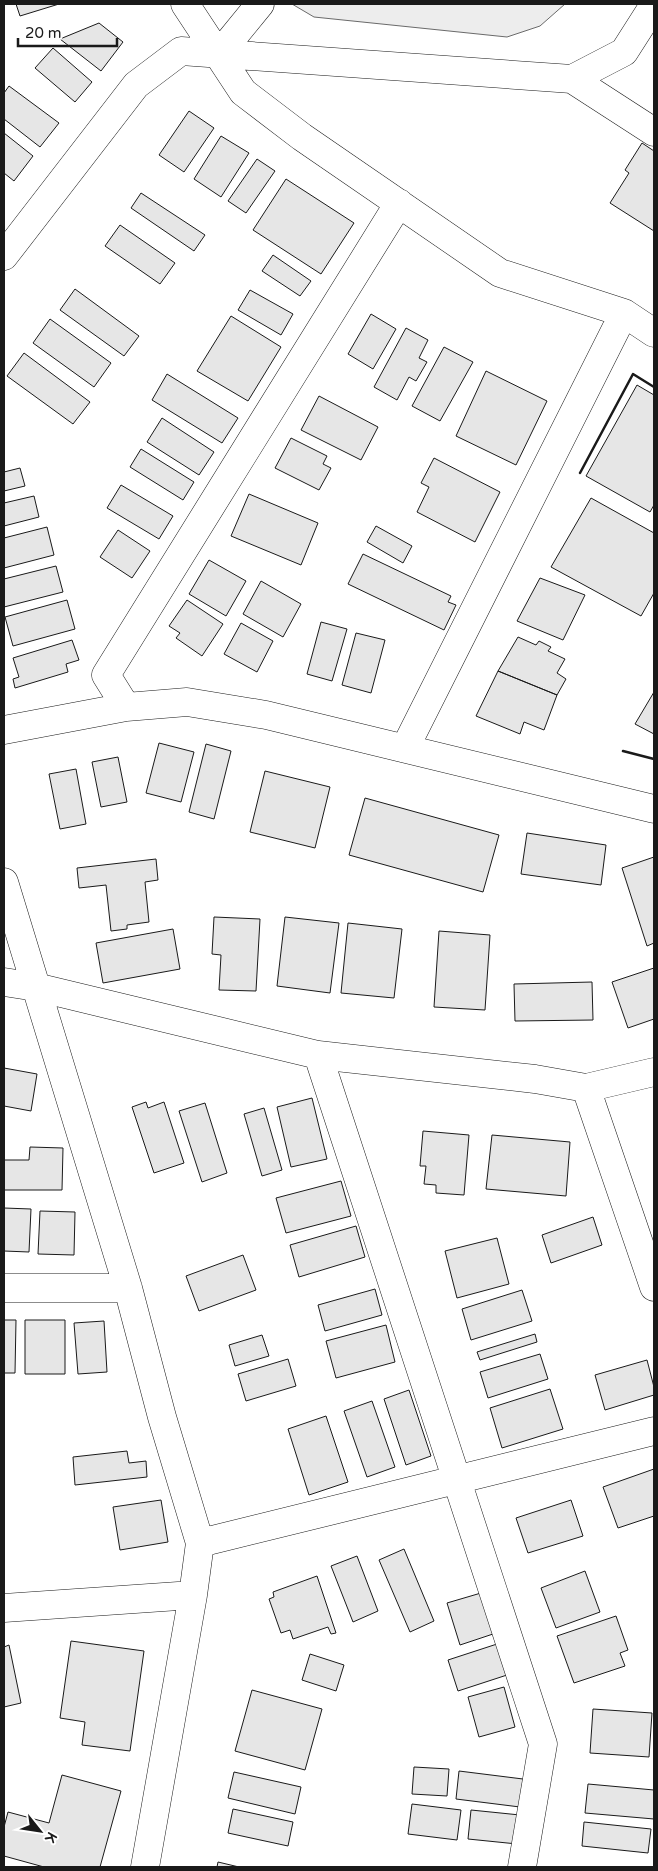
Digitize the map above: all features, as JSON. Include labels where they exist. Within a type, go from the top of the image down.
[{"type":"street","points":[[185,4],[220,53],[243,92],[302,137],[500,273],[624,313],[654,333]]},
{"type":"street","points":[[220,53],[260,4]]},
{"type":"street","points":[[572,79],[624,52],[654,5]]},
{"type":"street","points":[[4,256],[136,85],[181,51],[572,79],[654,132]]},
{"type":"street","points":[[126,706],[106,674],[398,203]]},
{"type":"street","points":[[405,748],[624,313]]},
{"type":"street","points":[[4,730],[126,706],[187,702],[266,714],[654,808]]},
{"type":"street","points":[[4,882],[128,1288],[162,1417],[200,1543],[193,1595],[145,1867]]},
{"type":"street","points":[[4,982],[36,987],[318,1055],[535,1079],[586,1088],[654,1072]]},
{"type":"street","points":[[318,1055],[543,1744],[522,1867]]},
{"type":"street","points":[[586,1088],[654,1286]]},
{"type":"street","points":[[4,1288],[128,1288]]},
{"type":"street","points":[[200,1543],[654,1431]]},
{"type":"street","points":[[4,1608],[193,1595]]},
{"type":"shaded area","points":[[292,4],[565,4],[540,26],[507,37],[314,17]]},
{"type":"building","points":[[16,4],[59,4],[20,16]]},
{"type":"building","points":[[99,23],[123,42],[101,71],[60,39]]},
{"type":"building","points":[[53,48],[92,82],[75,102],[35,68]]},
{"type":"building","points":[[9,86],[59,123],[40,147],[4,119],[4,93]]},
{"type":"building","points":[[189,111],[214,128],[184,172],[159,155]]},
{"type":"building","points":[[4,133],[33,156],[14,181],[4,173]]},
{"type":"building","points":[[221,136],[249,153],[221,197],[194,179]]},
{"type":"building","points":[[642,143],[654,151],[654,231],[610,203],[629,173],[625,170]]},
{"type":"building","points":[[257,159],[275,171],[246,213],[228,201]]},
{"type":"building","points":[[286,179],[354,223],[321,274],[253,230]]},
{"type":"building","points":[[141,193],[205,235],[194,251],[131,208]]},
{"type":"building","points":[[120,225],[175,263],[160,284],[105,246]]},
{"type":"building","points":[[273,255],[311,281],[300,296],[262,271]]},
{"type":"building","points":[[75,289],[139,336],[124,356],[60,310]]},
{"type":"building","points":[[250,290],[293,314],[281,335],[238,310]]},
{"type":"building","points":[[371,314],[396,329],[373,369],[348,354]]},
{"type":"building","points":[[231,316],[281,347],[248,401],[197,371]]},
{"type":"building","points":[[50,319],[111,363],[94,387],[33,343]]},
{"type":"building","points":[[406,328],[428,340],[419,358],[427,362],[416,381],[409,377],[397,400],[374,387]]},
{"type":"building","points":[[444,347],[473,362],[440,421],[412,406]]},
{"type":"building","points":[[24,353],[90,402],[73,424],[7,376]]},
{"type":"building","points":[[486,371],[547,401],[516,465],[456,436]]},
{"type":"building","points":[[167,374],[238,418],[222,443],[152,400]]},
{"type":"building","points":[[637,385],[654,395],[654,505],[650,512],[586,476]]},
{"type":"building","points":[[319,396],[378,427],[361,460],[301,430]]},
{"type":"building","points":[[162,418],[214,452],[199,475],[147,442]]},
{"type":"building","points":[[291,438],[327,456],[323,464],[331,468],[319,490],[275,468]]},
{"type":"building","points":[[141,449],[194,482],[183,500],[130,467]]},
{"type":"building","points":[[434,458],[500,492],[475,542],[417,512],[429,487],[421,483]]},
{"type":"building","points":[[20,468],[25,486],[4,491],[4,472]]},
{"type":"building","points":[[121,485],[173,516],[159,539],[107,508]]},
{"type":"building","points":[[249,494],[318,523],[301,565],[231,536]]},
{"type":"building","points":[[34,496],[39,517],[4,526],[4,503]]},
{"type":"building","points":[[591,498],[654,533],[654,593],[641,616],[551,567]]},
{"type":"building","points":[[376,526],[412,546],[403,563],[367,542]]},
{"type":"building","points":[[47,527],[54,555],[4,568],[4,538]]},
{"type":"building","points":[[118,530],[150,551],[132,578],[100,557]]},
{"type":"building","points":[[363,554],[451,596],[448,602],[456,605],[444,630],[348,584]]},
{"type":"building","points":[[209,560],[246,581],[226,616],[189,594]]},
{"type":"building","points":[[56,566],[63,592],[4,607],[4,579]]},
{"type":"building","points":[[540,578],[585,595],[563,640],[517,621]]},
{"type":"building","points":[[261,581],[301,604],[283,637],[243,614]]},
{"type":"building","points":[[67,600],[75,629],[13,646],[5,617]]},
{"type":"building","points":[[187,600],[223,624],[202,656],[176,638],[180,633],[169,626]]},
{"type":"building","points":[[321,622],[347,629],[332,681],[307,674]]},
{"type":"building","points":[[241,623],[273,641],[257,672],[224,654]]},
{"type":"building","points":[[356,633],[385,640],[371,693],[342,685]]},
{"type":"building","points":[[518,637],[536,645],[539,641],[551,647],[548,651],[565,659],[557,673],[566,679],[557,695],[498,671]]},
{"type":"building","points":[[72,640],[79,660],[66,664],[68,672],[15,688],[13,679],[19,677],[13,658]]},
{"type":"building","points":[[498,671],[557,695],[544,730],[524,722],[520,734],[476,716]]},
{"type":"building","points":[[654,692],[654,734],[635,724]]},
{"type":"building","points":[[159,743],[194,752],[181,802],[146,793]]},
{"type":"building","points":[[206,744],[231,751],[214,819],[189,812]]},
{"type":"building","points":[[118,757],[127,802],[101,807],[92,762]]},
{"type":"building","points":[[76,769],[86,824],[60,829],[49,774]]},
{"type":"building","points":[[265,771],[330,787],[315,848],[250,832]]},
{"type":"building","points":[[365,798],[499,835],[483,892],[349,855]]},
{"type":"building","points":[[527,833],[606,845],[601,885],[521,874]]},
{"type":"building","points":[[654,857],[654,943],[647,946],[622,868]]},
{"type":"building","points":[[156,859],[158,880],[145,882],[149,922],[127,925],[127,929],[111,931],[106,885],[79,888],[77,868]]},
{"type":"building","points":[[214,917],[260,919],[256,991],[219,990],[221,955],[212,954]]},
{"type":"building","points":[[285,917],[339,923],[330,993],[277,986]]},
{"type":"building","points":[[348,923],[402,929],[394,998],[341,993]]},
{"type":"building","points":[[173,929],[180,969],[103,983],[96,943]]},
{"type":"building","points":[[439,931],[490,935],[485,1010],[434,1007]]},
{"type":"building","points":[[654,968],[654,1019],[628,1028],[612,982]]},
{"type":"building","points":[[592,982],[593,1020],[515,1021],[514,984]]},
{"type":"building","points":[[4,1068],[37,1074],[31,1111],[4,1106]]},
{"type":"building","points":[[312,1098],[327,1159],[291,1167],[277,1107]]},
{"type":"building","points":[[146,1102],[148,1108],[164,1102],[184,1163],[154,1173],[132,1107]]},
{"type":"building","points":[[205,1103],[227,1173],[202,1182],[179,1111]]},
{"type":"building","points":[[264,1108],[282,1170],[262,1176],[244,1114]]},
{"type":"building","points":[[423,1131],[469,1135],[464,1195],[436,1193],[436,1185],[424,1184],[426,1166],[420,1166]]},
{"type":"building","points":[[492,1135],[570,1142],[566,1196],[486,1189]]},
{"type":"building","points":[[30,1147],[63,1148],[62,1190],[4,1190],[4,1160],[29,1160]]},
{"type":"building","points":[[341,1181],[351,1216],[286,1233],[276,1198]]},
{"type":"building","points":[[4,1208],[31,1209],[29,1252],[4,1251]]},
{"type":"building","points":[[40,1211],[75,1212],[74,1255],[38,1254]]},
{"type":"building","points":[[593,1217],[602,1245],[551,1263],[542,1235]]},
{"type":"building","points":[[356,1226],[365,1257],[299,1277],[290,1245]]},
{"type":"building","points":[[497,1238],[509,1284],[457,1298],[445,1251]]},
{"type":"building","points":[[243,1255],[256,1290],[199,1311],[186,1276]]},
{"type":"building","points":[[375,1289],[382,1315],[325,1331],[318,1305]]},
{"type":"building","points":[[522,1290],[532,1321],[471,1340],[462,1309]]},
{"type":"building","points":[[4,1320],[16,1320],[15,1373],[4,1373]]},
{"type":"building","points":[[25,1320],[65,1320],[65,1374],[25,1374]]},
{"type":"building","points":[[104,1321],[107,1372],[78,1374],[74,1323]]},
{"type":"building","points":[[386,1325],[395,1362],[336,1378],[326,1341]]},
{"type":"building","points":[[535,1334],[537,1342],[480,1360],[477,1352]]},
{"type":"building","points":[[262,1335],[269,1356],[235,1366],[229,1345]]},
{"type":"building","points":[[540,1354],[548,1379],[488,1398],[480,1372]]},
{"type":"building","points":[[288,1359],[296,1386],[246,1401],[238,1374]]},
{"type":"building","points":[[647,1360],[654,1387],[654,1395],[605,1410],[595,1375]]},
{"type":"building","points":[[550,1389],[563,1429],[502,1448],[490,1408]]},
{"type":"building","points":[[409,1390],[431,1456],[406,1465],[384,1399]]},
{"type":"building","points":[[372,1401],[395,1467],[367,1477],[344,1411]]},
{"type":"building","points":[[326,1416],[348,1482],[309,1495],[288,1429]]},
{"type":"building","points":[[127,1451],[129,1463],[146,1461],[147,1477],[75,1485],[73,1457]]},
{"type":"building","points":[[654,1469],[654,1516],[618,1528],[603,1487]]},
{"type":"building","points":[[161,1500],[168,1542],[120,1550],[113,1507]]},
{"type":"building","points":[[571,1500],[583,1536],[528,1553],[516,1518]]},
{"type":"building","points":[[404,1549],[434,1621],[410,1632],[379,1560]]},
{"type":"building","points":[[357,1556],[378,1611],[353,1622],[331,1566]]},
{"type":"building","points":[[585,1571],[600,1612],[556,1628],[541,1588]]},
{"type":"building","points":[[317,1576],[336,1633],[331,1634],[328,1627],[293,1639],[290,1630],[281,1633],[269,1599],[274,1597],[273,1592]]},
{"type":"building","points":[[481,1593],[493,1634],[460,1645],[447,1603]]},
{"type":"building","points":[[616,1616],[628,1650],[620,1653],[625,1666],[574,1683],[557,1636]]},
{"type":"building","points":[[71,1641],[144,1651],[130,1751],[82,1745],[85,1722],[60,1718]]},
{"type":"building","points":[[497,1644],[507,1675],[458,1691],[448,1660]]},
{"type":"building","points":[[9,1645],[21,1703],[4,1707],[4,1647]]},
{"type":"building","points":[[310,1654],[344,1665],[336,1691],[302,1680]]},
{"type":"building","points":[[504,1687],[515,1727],[479,1737],[468,1697]]},
{"type":"building","points":[[252,1690],[322,1709],[305,1770],[235,1751]]},
{"type":"building","points":[[593,1709],[652,1713],[649,1757],[590,1753]]},
{"type":"building","points":[[414,1767],[449,1769],[447,1796],[412,1794]]},
{"type":"building","points":[[459,1771],[523,1779],[520,1807],[456,1799]]},
{"type":"building","points":[[234,1772],[301,1787],[295,1814],[228,1798]]},
{"type":"building","points":[[62,1775],[121,1791],[100,1867],[44,1867],[4,1856],[4,1827],[8,1812],[49,1823]]},
{"type":"building","points":[[588,1784],[654,1790],[654,1819],[585,1813]]},
{"type":"building","points":[[412,1804],[461,1810],[457,1840],[408,1834]]},
{"type":"building","points":[[233,1809],[293,1822],[288,1846],[228,1833]]},
{"type":"building","points":[[471,1810],[520,1815],[517,1844],[468,1839]]},
{"type":"building","points":[[584,1822],[651,1829],[648,1853],[582,1846]]},
{"type":"building","points":[[218,1862],[239,1867],[217,1867]]},
{"type":"wall","points":[[580,473],[633,374],[654,387]]},
{"type":"wall","points":[[623,751],[654,759]]}]
